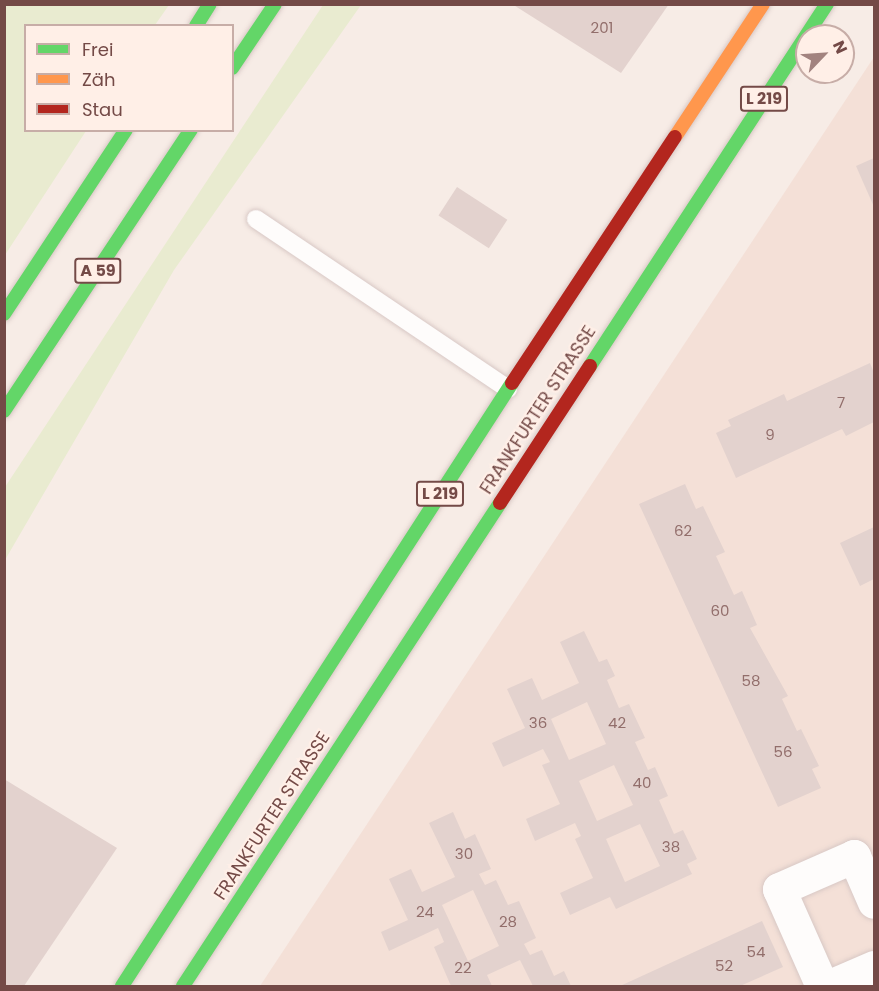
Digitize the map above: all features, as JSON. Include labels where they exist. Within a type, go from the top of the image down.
[{"type":"main road","points":[[197,24],[210,4]]},
{"type":"main road","points":[[234,65],[275,4]]},
{"type":"main road","name":"FRANKFURTER STRASSE","points":[[122,987],[508,389],[763,4]]},
{"type":"main road","name":"FRANKFURTER STRASSE","points":[[183,987],[827,4]]},
{"type":"main road","points":[[4,314],[125,132]]},
{"type":"main road","name":"A 59","points":[[4,411],[190,132]]},
{"type":"street","points":[[822,987],[779,889],[854,856],[874,902]]},
{"type":"street","points":[[830,987],[874,967]]},
{"type":"lane","points":[[256,219],[508,389]]},
{"type":"shaded area","points":[[874,57],[874,986],[260,986]]},
{"type":"green space","points":[[5,4],[169,5],[156,24],[24,24],[24,132],[85,132],[5,255]]},
{"type":"green space","points":[[323,5],[361,5],[174,270],[5,560],[5,487]]},
{"type":"building","points":[[512,4],[669,4],[621,73]]},
{"type":"building","points":[[874,158],[874,207],[856,166]]},
{"type":"building","points":[[457,187],[507,220],[489,248],[438,216]]},
{"type":"building","points":[[870,363],[874,373],[874,422],[846,436],[842,429],[736,478],[716,433],[731,426],[728,420],[784,394],[787,401]]},
{"type":"building","points":[[685,484],[696,509],[703,506],[725,552],[716,556],[734,595],[742,591],[757,625],[750,628],[788,696],[782,699],[797,731],[801,729],[819,766],[812,769],[821,788],[778,807],[639,504]]},
{"type":"building","points":[[874,527],[874,579],[860,586],[840,543]]},
{"type":"building","points":[[584,631],[599,662],[607,659],[615,676],[607,680],[619,708],[629,704],[645,738],[635,742],[648,770],[655,767],[668,796],[659,800],[674,834],[683,830],[697,859],[687,864],[692,874],[616,909],[610,897],[570,915],[560,893],[593,878],[575,839],[581,836],[575,823],[535,841],[526,819],[560,804],[542,765],[550,762],[543,749],[503,767],[492,743],[525,728],[507,689],[532,678],[542,700],[579,683],[560,642]],"holes":[[[587,702],[606,744],[569,760],[551,719]],[[614,765],[633,805],[597,821],[579,781]],[[640,824],[660,866],[625,882],[606,839]]]},
{"type":"building","points":[[4,779],[117,848],[24,986],[4,986]]},
{"type":"building","points":[[453,812],[465,839],[475,834],[491,869],[479,874],[485,885],[496,880],[508,905],[519,901],[536,938],[524,944],[530,955],[542,950],[554,976],[564,971],[571,986],[533,986],[520,960],[487,975],[492,986],[451,986],[434,947],[444,942],[438,928],[389,951],[381,932],[408,920],[389,879],[411,869],[422,892],[455,877],[429,823]],"holes":[[[473,890],[499,946],[468,961],[442,905]]]},
{"type":"building","points":[[762,921],[783,967],[740,986],[620,986]]},
{"type":"traffic: fast","points":[[197,24],[210,4]]},
{"type":"traffic: fast","points":[[234,65],[275,4]]},
{"type":"traffic: fast","points":[[590,366],[827,4]]},
{"type":"traffic: fast","points":[[4,314],[125,132]]},
{"type":"traffic: fast","points":[[4,411],[190,132]]},
{"type":"traffic: fast","points":[[122,986],[512,383]]},
{"type":"traffic: fast","points":[[183,986],[500,503]]},
{"type":"traffic: slow","points":[[675,137],[763,4]]},
{"type":"traffic: jam","points":[[512,383],[675,137]]},
{"type":"traffic: jam","points":[[500,503],[590,366]]}]
